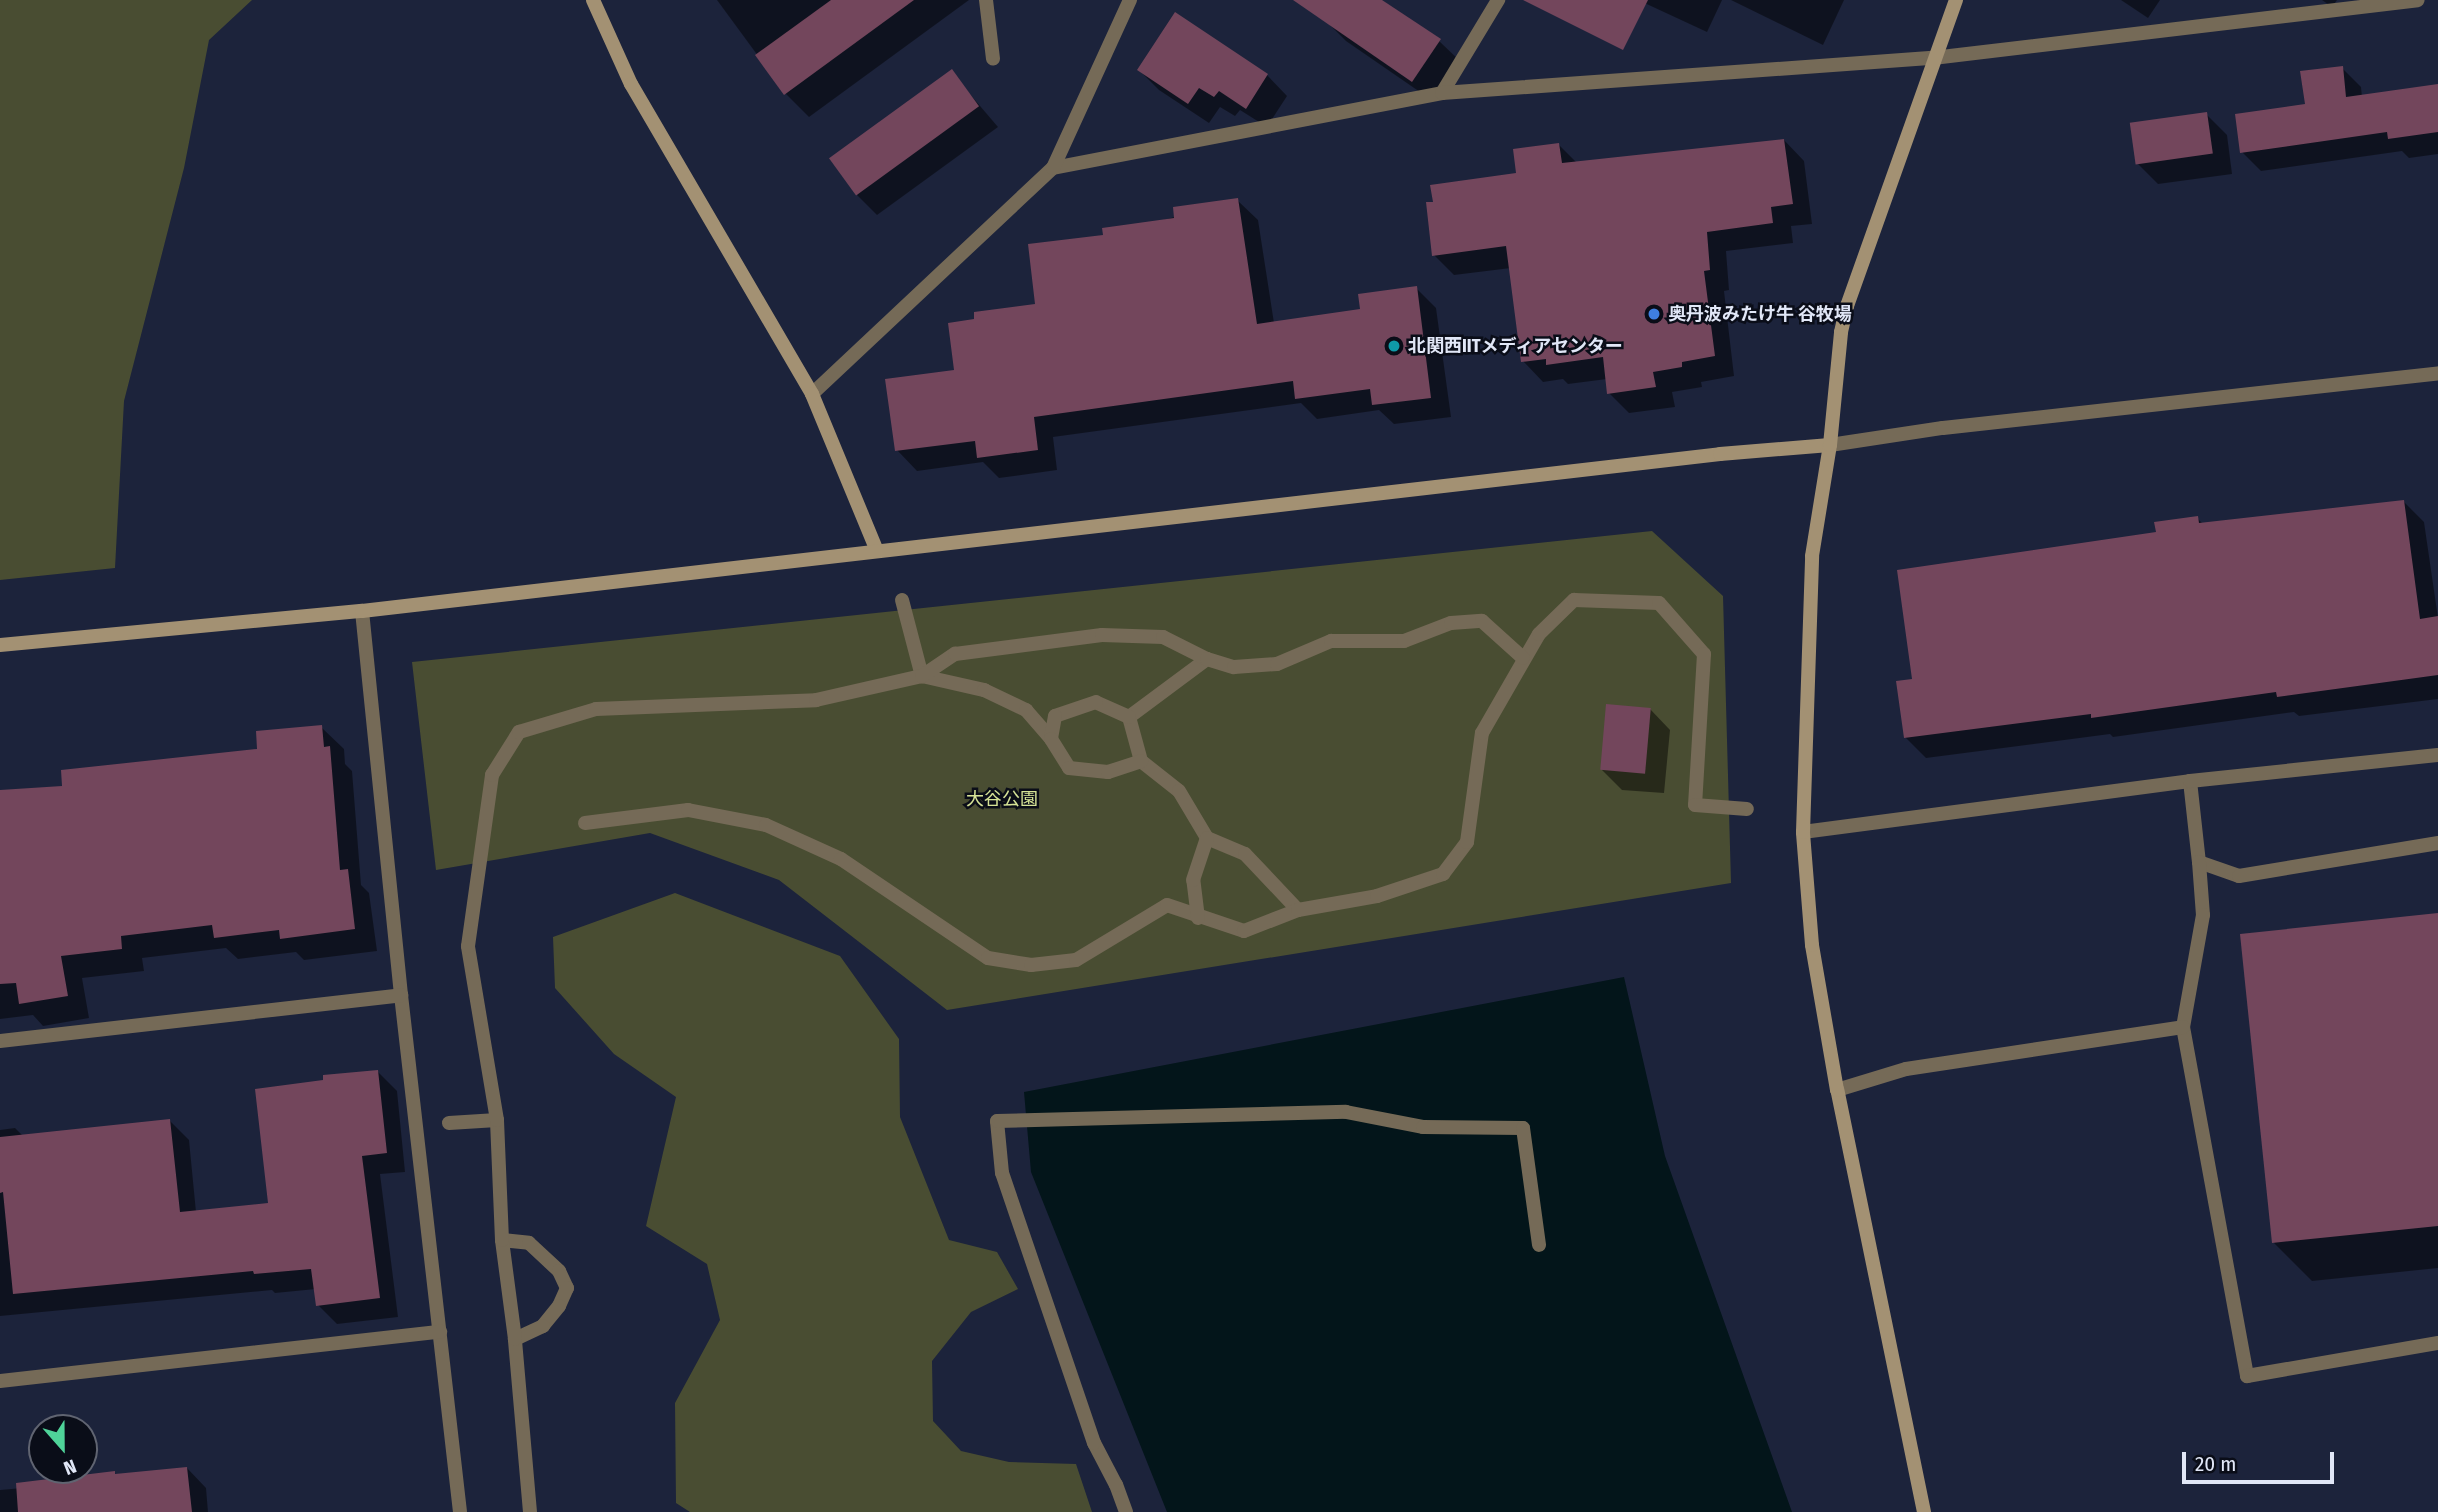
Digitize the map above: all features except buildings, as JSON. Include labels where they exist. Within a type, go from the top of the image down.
[{"type":"street","points":[[593,0],[631,83],[812,394],[877,551]]},
{"type":"street","points":[[986,0],[993,59]]},
{"type":"street","points":[[812,394],[1053,168],[1130,0]]},
{"type":"street","points":[[1442,93],[1498,0]]},
{"type":"street","points":[[1924,1512],[1837,1090],[1812,946],[1803,832],[1812,556],[1830,445],[1841,332],[1847,306],[1933,58],[1956,0]]},
{"type":"street","points":[[1053,168],[1442,93],[1933,58],[2373,3],[2418,0]]},
{"type":"street","points":[[0,645],[362,611],[1720,454],[1830,445],[1943,428],[2438,373]]},
{"type":"street","points":[[902,600],[922,676]]},
{"type":"street","points":[[585,823],[688,810],[765,825],[841,859],[988,958],[1031,965],[1076,960],[1167,905],[1198,918],[1244,931],[1298,910],[1377,897],[1443,874],[1467,842],[1482,733],[1539,634],[1574,600],[1659,603],[1704,654],[1695,805],[1747,809]]},
{"type":"street","points":[[362,611],[401,995],[460,1512]]},
{"type":"street","points":[[530,1512],[515,1339],[502,1240],[497,1120],[468,946],[492,775],[519,732],[596,709],[816,699],[922,676],[955,654],[1102,635],[1163,636],[1207,659],[1234,667],[1277,664],[1331,641],[1404,641],[1451,623],[1482,621],[1523,658]]},
{"type":"street","points":[[1129,717],[1207,659]]},
{"type":"street","points":[[922,676],[984,690],[1026,710],[1051,739],[1069,768],[1108,772],[1141,761]]},
{"type":"street","points":[[1051,739],[1055,716],[1096,702],[1129,717]]},
{"type":"street","points":[[1129,717],[1141,761],[1179,790],[1207,838],[1245,854],[1298,910]]},
{"type":"street","points":[[1803,832],[2190,781],[2438,755]]},
{"type":"street","points":[[2190,781],[2203,915],[2183,1027],[2247,1376],[2438,1343]]},
{"type":"street","points":[[1198,918],[1193,880],[1207,838]]},
{"type":"street","points":[[2199,862],[2239,876],[2438,843]]},
{"type":"street","points":[[0,1041],[401,995]]},
{"type":"street","points":[[1837,1090],[1906,1069],[2183,1027]]},
{"type":"street","points":[[1126,1512],[1116,1485],[1094,1443],[1002,1173],[997,1121],[1346,1112],[1423,1127],[1522,1128],[1539,1245]]},
{"type":"street","points":[[449,1123],[497,1120]]},
{"type":"street","points":[[502,1240],[529,1243],[559,1271],[567,1288],[559,1306],[543,1326],[515,1339]]},
{"type":"street","points":[[0,1381],[440,1332]]},
{"type":"green space","points":[[0,0],[252,0],[209,40],[184,168],[124,401],[115,568],[0,580]]},
{"type":"green space","name":"大谷公園","points":[[1652,531],[1723,596],[1731,883],[947,1010],[779,880],[650,833],[436,870],[412,662]]},
{"type":"green space","points":[[675,893],[840,956],[899,1039],[900,1117],[949,1240],[997,1252],[1018,1289],[971,1312],[932,1361],[933,1421],[961,1451],[1009,1462],[1076,1464],[1092,1512],[690,1512],[676,1503],[675,1403],[720,1320],[707,1264],[646,1226],[676,1097],[614,1054],[555,988],[553,937]]},
{"type":"shaded area","points":[[1624,977],[1665,1156],[1792,1512],[1167,1512],[1031,1172],[1024,1092]]},
{"type":"place","name":"奥丹波みたけ牛 谷牧場","points":[[1654,314]]},
{"type":"place","name":"北関西IITメディアセンター","points":[[1394,346]]}]
